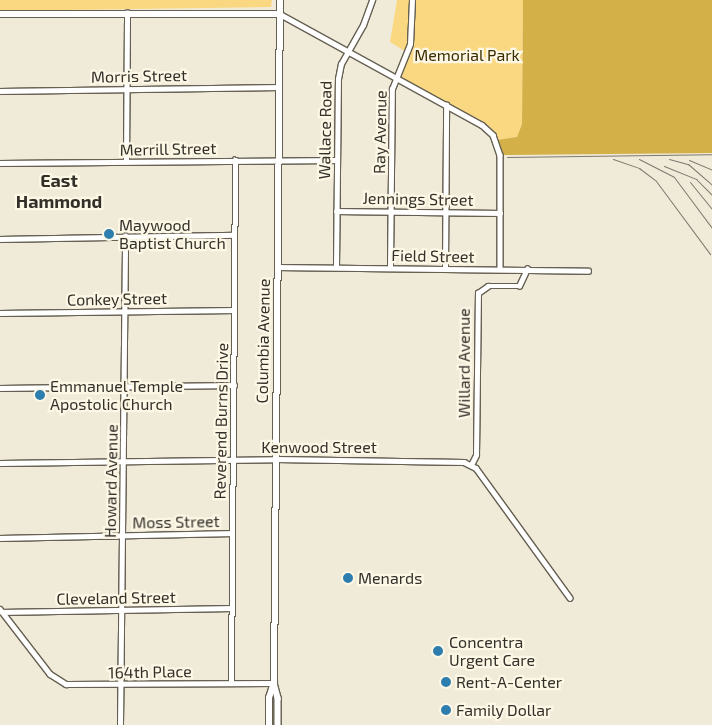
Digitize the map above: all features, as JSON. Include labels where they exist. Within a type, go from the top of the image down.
[{"type":"street","name":"Columbia Avenue","points":[[278,725],[278,698],[274,683],[280,0]]},
{"type":"street","name":"Wallace Road","points":[[336,268],[338,79],[349,50],[363,25],[372,0]]},
{"type":"street","name":"Ray Avenue","points":[[390,268],[392,89],[410,44],[412,0]]},
{"type":"street","points":[[126,162],[127,13]]},
{"type":"street","points":[[0,14],[280,14],[349,50],[482,125],[497,140],[500,155],[500,269]]},
{"type":"street","name":"Morris Street","points":[[0,91],[279,87]]},
{"type":"street","points":[[445,268],[446,105]]},
{"type":"street","name":"Merrill Street","points":[[0,163],[279,159],[337,160]]},
{"type":"street","name":"Reverend Burns Drive","points":[[231,683],[235,160]]},
{"type":"street","name":"Jennings Street","points":[[336,211],[500,213]]},
{"type":"street","points":[[0,239],[234,235]]},
{"type":"street","name":"Howard Avenue","points":[[120,725],[125,236]]},
{"type":"street","name":"Field Street","points":[[278,267],[588,271]]},
{"type":"street","name":"Willard Avenue","points":[[471,465],[476,455],[478,293],[488,286],[519,286],[527,269]]},
{"type":"street","name":"Conkey Street","points":[[0,313],[234,310]]},
{"type":"street","points":[[0,388],[234,385]]},
{"type":"street","name":"Kenwood Street","points":[[0,463],[276,459],[457,461],[471,465]]},
{"type":"street","points":[[471,465],[570,598]]},
{"type":"street","name":"Moss Street","points":[[0,538],[232,534]]},
{"type":"street","name":"Cleveland Street","points":[[1,611],[231,608]]},
{"type":"street","name":"164th Place","points":[[1,611],[50,674],[66,684],[274,683]]},
{"type":"street","name":"Columbia Avenue","points":[[269,725],[269,698],[274,683]]},
{"type":"green space","points":[[0,0],[272,0],[271,7],[0,11]]},
{"type":"green space","name":"Memorial Park","points":[[397,0],[523,0],[522,124],[517,137],[497,140],[489,130],[396,77],[408,53],[390,42]]},
{"type":"shaded area","points":[[523,0],[712,0],[712,153],[500,155],[497,140],[517,137],[522,124]]},
{"type":"railway","points":[[507,157],[712,154]]},
{"type":"railway","points":[[613,159],[639,168],[656,181],[710,254]]},
{"type":"railway","points":[[639,159],[674,177],[712,228]]},
{"type":"railway","points":[[669,159],[688,164],[712,185]]},
{"type":"railway","points":[[689,160],[712,170]]},
{"type":"railway","points":[[664,166],[696,179],[712,195]]},
{"type":"railway","points":[[690,182],[712,209]]},
{"type":"place","name":"Maywood Baptist Church","points":[[109,234]]},
{"type":"place","name":"Emmanuel Temple Apostolic Church","points":[[40,395]]},
{"type":"place","name":"Menards","points":[[348,578]]},
{"type":"place","name":"Concentra Urgent Care","points":[[438,651]]},
{"type":"place","name":"Rent-A-Center","points":[[446,682]]},
{"type":"place","name":"Family Dollar","points":[[446,710]]},
{"type":"district","name":"East Hammond","points":[[59,191]]}]
